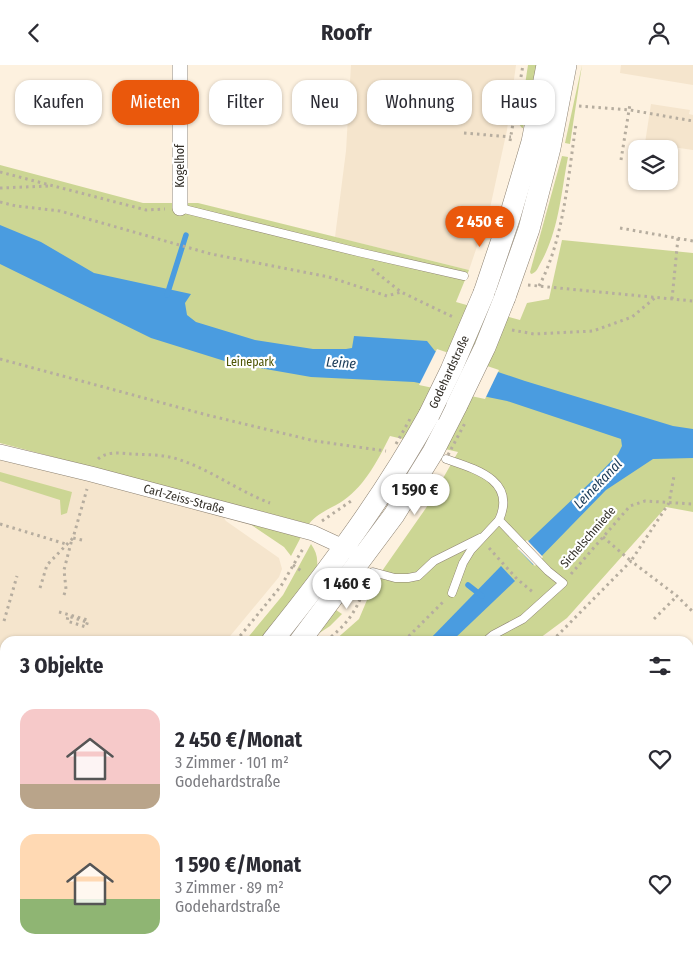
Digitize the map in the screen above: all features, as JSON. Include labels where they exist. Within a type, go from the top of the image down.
[{"type":"street","name":"Kogelhof","points":[[180,65],[180,208]]},
{"type":"street","name":"Godehardstraße","points":[[277,636],[361,559],[382,494],[401,450],[452,370],[484,293],[510,216],[532,142],[547,65]]},
{"type":"street","name":"Godehardstraße","points":[[304,636],[439,456],[505,297],[529,229],[550,148],[566,65]]},
{"type":"street","name":"Carl-Zeiss-Straße","points":[[0,452],[313,533],[361,559]]},
{"type":"lane","points":[[180,208],[464,276]]},
{"type":"lane","points":[[439,456],[486,474],[498,485],[502,498],[503,511],[499,520],[470,550],[452,593]]},
{"type":"lane","name":"Sichelschmiede","points":[[499,520],[548,571],[563,583]]},
{"type":"lane","points":[[361,559],[395,578],[408,578],[418,576],[434,561],[480,538]]},
{"type":"lane","points":[[492,636],[523,619],[563,583]]},
{"type":"path","points":[[539,286],[550,262],[558,233],[581,98]]},
{"type":"path","points":[[621,161],[630,105]]},
{"type":"path","points":[[579,106],[630,110],[693,121]]},
{"type":"path","points":[[464,133],[511,137]]},
{"type":"path","points":[[0,172],[146,210],[180,208]]},
{"type":"path","points":[[0,188],[52,186]]},
{"type":"path","points":[[0,202],[16,206],[60,211],[211,254],[329,277],[387,296],[401,292]]},
{"type":"path","points":[[620,228],[693,241]]},
{"type":"path","points":[[672,299],[678,238]]},
{"type":"path","points":[[525,285],[693,301]]},
{"type":"path","points":[[0,359],[207,415],[315,441],[401,450]]},
{"type":"path","points":[[82,472],[104,454],[159,455],[175,458],[201,468],[257,498],[275,504]]},
{"type":"path","points":[[557,636],[631,561],[670,503],[674,476]]},
{"type":"path","points":[[240,636],[281,586],[323,519],[359,495]]},
{"type":"path","name":"Sichelschmiede","points":[[563,583],[630,506],[645,501],[693,504]]},
{"type":"path","points":[[64,595],[66,589],[64,570],[83,506]]},
{"type":"path","points":[[318,517],[323,519]]},
{"type":"path","points":[[0,524],[66,544]]},
{"type":"path","points":[[603,537],[677,596],[693,612]]},
{"type":"path","points":[[73,538],[82,540]]},
{"type":"path","points":[[40,587],[47,565],[73,538]]},
{"type":"path","points":[[480,538],[503,565],[544,602]]},
{"type":"path","points":[[4,621],[17,576]]},
{"type":"path","points":[[332,636],[340,630],[354,614],[364,587]]},
{"type":"path","points":[[409,636],[452,593]]},
{"type":"path","points":[[654,619],[677,596]]},
{"type":"path","points":[[59,612],[88,621],[86,627],[67,621],[68,617],[87,622]]},
{"type":"shaded area","points":[[351,65],[516,65],[514,80],[482,80],[482,125],[508,125],[490,208],[469,270],[335,237],[348,125],[357,125],[357,80],[350,80]]},
{"type":"shaded area","points":[[621,65],[693,65],[693,85],[620,73]]},
{"type":"shaded area","points":[[651,104],[690,110],[689,114],[693,115],[693,150],[678,148],[678,140],[645,140]]},
{"type":"shaded area","points":[[0,458],[223,516],[226,521],[279,558],[282,569],[279,577],[230,636],[0,636]]},
{"type":"green space","points":[[528,65],[537,65],[534,80],[526,80]]},
{"type":"green space","points":[[582,65],[570,144],[565,143]]},
{"type":"green space","points":[[562,156],[568,157],[555,225],[537,270],[531,274],[530,272]]},
{"type":"green space","name":"Leinepark","points":[[0,165],[143,203],[198,203],[469,270],[456,302],[520,320],[527,303],[549,299],[562,240],[693,253],[693,512],[666,507],[567,618],[543,636],[340,636],[359,619],[375,581],[426,508],[458,452],[390,436],[376,463],[359,487],[344,500],[321,513],[309,524],[0,443]]},
{"type":"green space","points":[[0,472],[72,492],[67,513],[61,515],[60,500],[0,481]]},
{"type":"green space","points":[[250,524],[301,537],[291,556],[284,547]]},
{"type":"green space","points":[[311,544],[316,555],[317,566],[308,583],[266,636],[249,636],[283,595]]},
{"type":"green space","points":[[336,610],[342,614],[330,626],[318,634]]},
{"type":"water","points":[[0,225],[41,242],[94,273],[191,294],[185,303],[187,315],[196,322],[255,340],[313,349],[352,348],[354,336],[427,341],[435,351],[525,381],[673,426],[693,429],[693,458],[653,459],[606,490],[533,565],[519,550],[618,454],[622,446],[621,439],[507,401],[414,382],[311,377],[231,363],[151,338],[0,264]]},
{"type":"water","points":[[501,566],[515,581],[457,636],[433,636]]},
{"type":"pier","points":[[437,349],[499,370],[485,399],[419,385]]},
{"type":"pier","points":[[527,540],[543,557],[535,566],[517,548]]},
{"type":"waterway","points":[[167,295],[186,235]]},
{"type":"waterway","points":[[468,585],[482,596]]},
{"type":"water label","name":"Leine","points":[[341,363]]},
{"type":"water label","name":"Leinekanal","points":[[598,484]]}]
